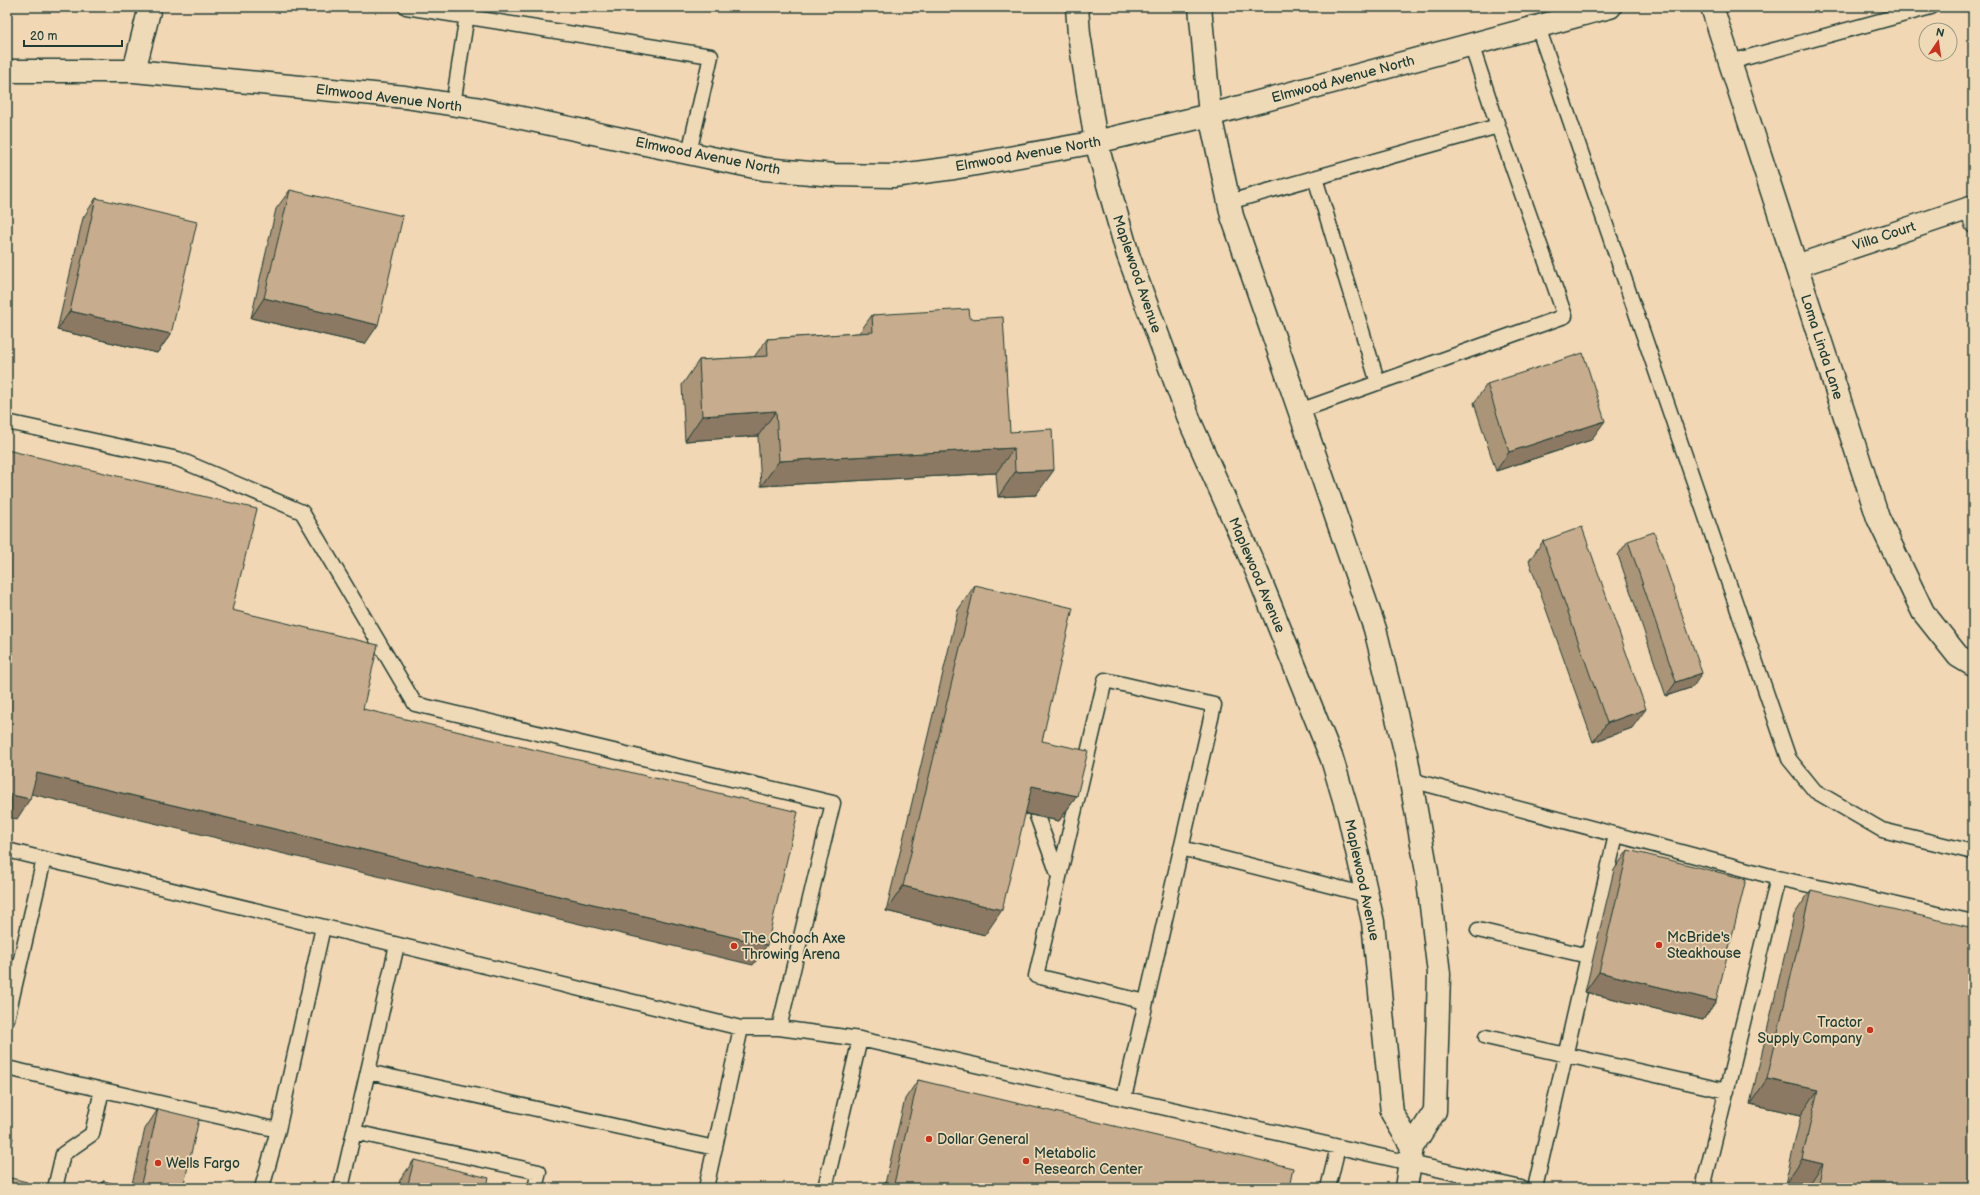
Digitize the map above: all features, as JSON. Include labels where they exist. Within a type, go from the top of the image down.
[{"type":"street","points":[[134,71],[150,7]]},
{"type":"street","name":"Maplewood Avenue","points":[[1077,7],[1079,34],[1096,142],[1128,255],[1191,424],[1257,572],[1332,759],[1349,816],[1374,922],[1392,1113],[1411,1155]]},
{"type":"street","points":[[1200,7],[1210,115],[1232,216],[1375,629],[1411,780],[1427,872],[1439,974],[1435,1111],[1411,1155],[1406,1188]]},
{"type":"street","name":"Loma Linda Lane","points":[[1712,7],[1878,518],[1923,612],[1958,656],[1973,665]]},
{"type":"street","name":"Elmwood Avenue North","points":[[7,71],[134,71],[405,97],[453,105],[764,169],[834,175],[893,176],[954,168],[1096,142],[1210,115],[1538,27],[1602,8]]},
{"type":"street","name":"Villa Court","points":[[1796,266],[1970,214]]},
{"type":"lane","points":[[406,7],[467,12],[711,56],[689,153]]},
{"type":"lane","points":[[1730,62],[1931,7]]},
{"type":"lane","points":[[453,105],[467,12]]},
{"type":"lane","points":[[1538,27],[1789,759],[1815,791],[1882,830],[1973,852]]},
{"type":"lane","points":[[1299,411],[1564,316],[1471,44]]},
{"type":"lane","points":[[1229,202],[1498,126]]},
{"type":"lane","points":[[1315,178],[1378,383]]},
{"type":"lane","points":[[7,422],[178,459],[302,512],[415,704],[833,803],[779,1028]]},
{"type":"lane","points":[[1124,1098],[1146,1002],[1181,848],[1214,705],[1105,680],[1036,976],[1146,1002]]},
{"type":"lane","points":[[1073,756],[1091,745]]},
{"type":"lane","points":[[1411,780],[1778,878],[1973,922]]},
{"type":"lane","points":[[1037,816],[1059,877]]},
{"type":"lane","points":[[1535,1188],[1616,835]]},
{"type":"lane","points":[[1181,848],[1367,895]]},
{"type":"lane","points":[[7,850],[741,1028],[779,1028],[860,1039],[1338,1147],[1411,1155],[1521,1188]]},
{"type":"lane","points":[[7,1019],[44,859]]},
{"type":"lane","points":[[1703,1188],[1778,878]]},
{"type":"lane","points":[[262,1188],[278,1130],[323,927]]},
{"type":"lane","points":[[1478,930],[1588,956]]},
{"type":"lane","points":[[341,1188],[397,944]]},
{"type":"lane","points":[[706,1188],[741,1028]]},
{"type":"lane","points":[[1486,1037],[1726,1092]]},
{"type":"lane","points":[[825,1188],[860,1039]]},
{"type":"lane","points":[[7,1068],[278,1130]]},
{"type":"lane","points":[[368,1072],[715,1148]]},
{"type":"lane","points":[[55,1188],[63,1154],[92,1134],[102,1090]]},
{"type":"lane","points":[[354,1132],[539,1172],[535,1188]]},
{"type":"lane","points":[[1328,1188],[1338,1147]]},
{"type":"building","points":[[290,190],[403,216],[378,325],[264,298]]},
{"type":"building","points":[[96,198],[197,222],[171,334],[70,311]]},
{"type":"building","points":[[969,309],[970,319],[1003,317],[1010,432],[1052,429],[1054,470],[1015,472],[1014,448],[779,461],[776,411],[702,416],[699,360],[768,356],[767,339],[873,332],[872,315]]},
{"type":"building","points":[[1583,353],[1605,421],[1509,452],[1487,384]]},
{"type":"building","points":[[7,450],[257,509],[232,610],[378,645],[363,709],[798,812],[767,945],[37,773],[30,799],[7,794]]},
{"type":"building","points":[[1582,527],[1646,709],[1607,723],[1543,541]]},
{"type":"building","points":[[1654,532],[1702,673],[1676,682],[1628,541]]},
{"type":"building","points":[[975,585],[1073,608],[1042,741],[1088,751],[1077,796],[1032,786],[1002,910],[903,886]]},
{"type":"building","name":"McBride's Steakhouse","points":[[1628,850],[1746,879],[1716,1001],[1599,972]]},
{"type":"building","name":"Tractor Supply Company","points":[[1811,890],[1973,928],[1973,1188],[1821,1188],[1818,1187],[1823,1164],[1802,1159],[1818,1090],[1767,1079]]},
{"type":"building","points":[[918,1080],[1293,1168],[1289,1188],[893,1188]]},
{"type":"building","points":[[158,1109],[199,1119],[183,1188],[140,1188]]},
{"type":"building","points":[[7,1136],[13,1138],[7,1162]]},
{"type":"building","points":[[414,1160],[489,1178],[486,1188],[407,1188]]},
{"type":"building","points":[[7,1177],[27,1182],[26,1188],[7,1188]]},
{"type":"building","points":[[103,1181],[130,1188],[102,1188]]},
{"type":"place","name":"McBride's Steakhouse","points":[[1659,945]]},
{"type":"place","name":"The Chooch Axe Throwing Arena","points":[[734,946]]},
{"type":"place","name":"Tractor Supply Company","points":[[1870,1030]]},
{"type":"place","name":"Dollar General","points":[[929,1139]]},
{"type":"place","name":"Metabolic Research Center","points":[[1026,1161]]},
{"type":"place","name":"Wells Fargo","points":[[158,1163]]}]
